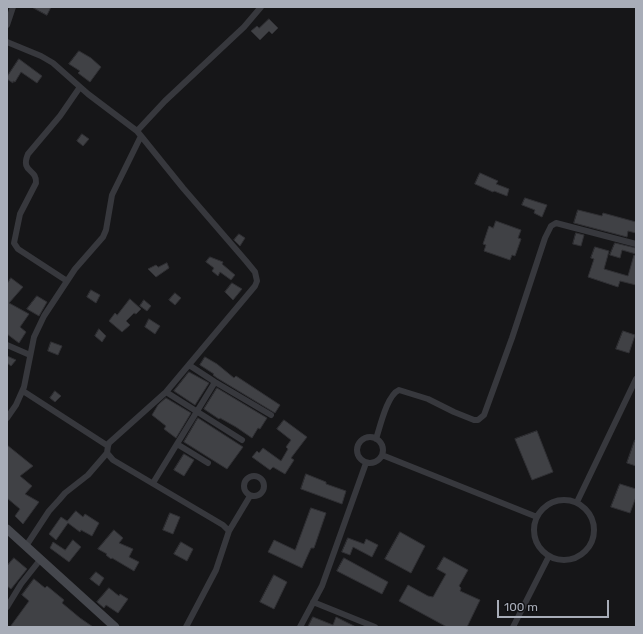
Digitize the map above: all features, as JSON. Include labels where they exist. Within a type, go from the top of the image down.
[{"type":"main road","points":[[7,529],[115,627]]},
{"type":"street","points":[[7,25],[13,7]]},
{"type":"street","points":[[137,130],[165,101],[244,27],[261,7]]},
{"type":"street","points":[[7,42],[41,56],[53,63],[80,87],[137,130],[183,188],[246,261],[257,277],[255,286],[166,392],[108,446],[107,453],[88,475],[65,493],[49,511],[26,546]]},
{"type":"street","points":[[67,281],[18,249],[14,243],[20,214],[36,183],[34,175],[26,165],[28,154],[60,116],[80,87]]},
{"type":"street","points":[[7,418],[23,391],[36,330],[80,262],[103,237],[106,230],[112,195],[141,136]]},
{"type":"street","points":[[376,438],[387,405],[396,391],[399,390],[428,399],[474,420],[478,420],[484,415],[512,338],[548,230],[553,224],[556,223],[636,244]]},
{"type":"street","points":[[7,345],[30,355]]},
{"type":"street","points":[[189,365],[271,415]]},
{"type":"street","points":[[577,502],[636,379]]},
{"type":"street","points":[[152,483],[215,382]]},
{"type":"street","points":[[23,391],[108,446]]},
{"type":"street","points":[[166,392],[242,440]]},
{"type":"street","points":[[366,438],[376,438],[382,446],[382,455],[376,462],[366,463],[358,456],[358,445],[366,438]]},
{"type":"street","points":[[177,444],[208,463]]},
{"type":"street","points":[[107,453],[113,460],[229,530]]},
{"type":"street","points":[[382,455],[537,516]]},
{"type":"street","points":[[300,627],[322,586],[366,463]]},
{"type":"street","points":[[186,627],[216,570],[229,530],[250,496]]},
{"type":"street","points":[[566,499],[577,502],[586,509],[592,520],[594,531],[591,543],[584,552],[574,558],[562,560],[549,556],[541,550],[535,540],[534,528],[537,516],[544,507],[554,501],[566,499]]},
{"type":"street","points":[[513,627],[549,556]]},
{"type":"street","points":[[7,608],[21,584],[40,560]]},
{"type":"street","points":[[313,602],[375,627]]},
{"type":"building","points":[[32,7],[51,7],[47,15]]},
{"type":"building","points":[[269,19],[278,28],[272,34],[269,31],[260,40],[251,31],[257,26],[259,28]]},
{"type":"building","points":[[79,51],[91,58],[101,67],[90,82],[78,73],[80,71],[69,64]]},
{"type":"building","points":[[19,59],[42,76],[37,83],[21,72],[13,83],[7,79]]},
{"type":"building","points":[[82,134],[89,139],[83,146],[77,141]]},
{"type":"building","points":[[480,173],[498,181],[496,184],[509,189],[507,196],[475,184]]},
{"type":"building","points":[[525,198],[547,205],[542,217],[534,213],[535,210],[522,205]]},
{"type":"building","points":[[578,210],[602,216],[603,213],[636,222],[636,233],[628,231],[627,237],[574,223]]},
{"type":"building","points":[[496,221],[521,230],[518,238],[521,239],[515,256],[512,255],[510,260],[484,251],[486,245],[483,244],[489,226],[493,228]]},
{"type":"building","points":[[576,233],[584,235],[581,246],[573,244]]},
{"type":"building","points":[[239,234],[245,238],[240,246],[234,240]]},
{"type":"building","points":[[615,243],[636,248],[636,254],[622,250],[620,258],[610,255]]},
{"type":"building","points":[[595,247],[609,251],[604,269],[628,276],[634,255],[636,256],[636,285],[620,281],[618,287],[588,277],[594,259],[591,258]]},
{"type":"building","points":[[210,257],[223,262],[222,264],[235,275],[231,280],[220,272],[218,276],[212,271],[214,268],[206,262]]},
{"type":"building","points":[[167,263],[169,268],[156,277],[148,269],[156,265],[158,267]]},
{"type":"building","points":[[11,278],[23,287],[9,303],[29,314],[20,327],[26,332],[19,343],[7,334],[7,284]]},
{"type":"building","points":[[232,283],[242,289],[233,300],[225,292]]},
{"type":"building","points":[[91,290],[100,295],[96,303],[87,297]]},
{"type":"building","points":[[175,293],[181,298],[175,305],[169,300]]},
{"type":"building","points":[[37,296],[47,302],[39,316],[27,309]]},
{"type":"building","points":[[130,299],[141,309],[136,314],[134,313],[126,321],[130,325],[122,332],[109,321],[115,313],[117,315]]},
{"type":"building","points":[[144,300],[151,306],[147,311],[140,306]]},
{"type":"building","points":[[149,319],[160,326],[155,334],[145,327]]},
{"type":"building","points":[[99,329],[106,336],[102,342],[95,336]]},
{"type":"building","points":[[623,331],[635,335],[629,353],[616,349]]},
{"type":"building","points":[[51,342],[62,346],[58,355],[48,351]]},
{"type":"building","points":[[7,356],[16,360],[11,366],[7,363]]},
{"type":"building","points":[[205,357],[217,364],[234,378],[236,376],[280,405],[275,413],[217,378],[213,375],[214,374],[200,365]]},
{"type":"building","points":[[189,372],[209,383],[195,405],[174,391]]},
{"type":"building","points":[[217,388],[267,418],[252,438],[204,409]]},
{"type":"building","points":[[55,391],[61,396],[55,402],[50,398]]},
{"type":"building","points":[[166,398],[191,413],[176,438],[164,429],[166,426],[152,415],[158,405]]},
{"type":"building","points":[[198,418],[243,447],[227,469],[184,442]]},
{"type":"building","points":[[284,420],[307,437],[291,458],[294,460],[285,474],[273,467],[270,470],[252,457],[257,451],[259,453],[263,448],[281,461],[288,449],[286,447],[291,440],[277,429]]},
{"type":"building","points":[[537,431],[553,472],[532,480],[515,439]]},
{"type":"building","points":[[636,440],[636,466],[627,463]]},
{"type":"building","points":[[7,445],[33,466],[20,476],[32,486],[25,494],[39,502],[23,524],[15,516],[20,509],[7,498]]},
{"type":"building","points":[[184,454],[194,460],[184,476],[174,470]]},
{"type":"building","points":[[306,474],[326,482],[326,484],[346,491],[342,504],[301,489]]},
{"type":"building","points":[[620,484],[636,489],[636,497],[630,513],[611,507]]},
{"type":"building","points":[[311,508],[326,513],[314,548],[311,548],[302,568],[268,552],[274,540],[295,550]]},
{"type":"building","points":[[76,511],[83,517],[85,514],[99,523],[92,536],[81,530],[80,532],[68,523],[56,540],[49,534],[61,517],[67,521]]},
{"type":"building","points":[[170,513],[180,517],[173,534],[163,530]]},
{"type":"building","points":[[114,530],[123,538],[119,543],[133,549],[129,557],[139,562],[134,571],[112,558],[111,559],[106,555],[107,554],[98,549]]},
{"type":"building","points":[[400,532],[425,546],[411,573],[385,559]]},
{"type":"building","points":[[348,538],[364,544],[366,539],[378,545],[372,557],[353,547],[350,555],[342,552]]},
{"type":"building","points":[[73,540],[81,547],[69,562],[50,548],[53,542],[65,550]]},
{"type":"building","points":[[181,542],[193,549],[187,561],[174,554]]},
{"type":"building","points":[[444,557],[468,570],[459,586],[461,588],[460,591],[480,600],[467,627],[447,627],[399,601],[408,585],[428,596],[433,597],[446,574],[437,569]]},
{"type":"building","points":[[14,558],[27,569],[11,589],[7,586],[7,566]]},
{"type":"building","points":[[344,558],[388,582],[382,594],[337,571]]},
{"type":"building","points":[[96,572],[104,578],[99,586],[90,579]]},
{"type":"building","points":[[274,575],[287,582],[274,609],[260,602]]},
{"type":"building","points":[[34,579],[45,588],[47,586],[64,600],[62,603],[93,627],[10,627],[29,601],[22,595]]},
{"type":"building","points":[[109,588],[119,596],[120,594],[128,599],[118,613],[106,605],[104,608],[97,602]]},
{"type":"building","points":[[313,617],[333,625],[336,617],[356,627],[308,627]]}]
